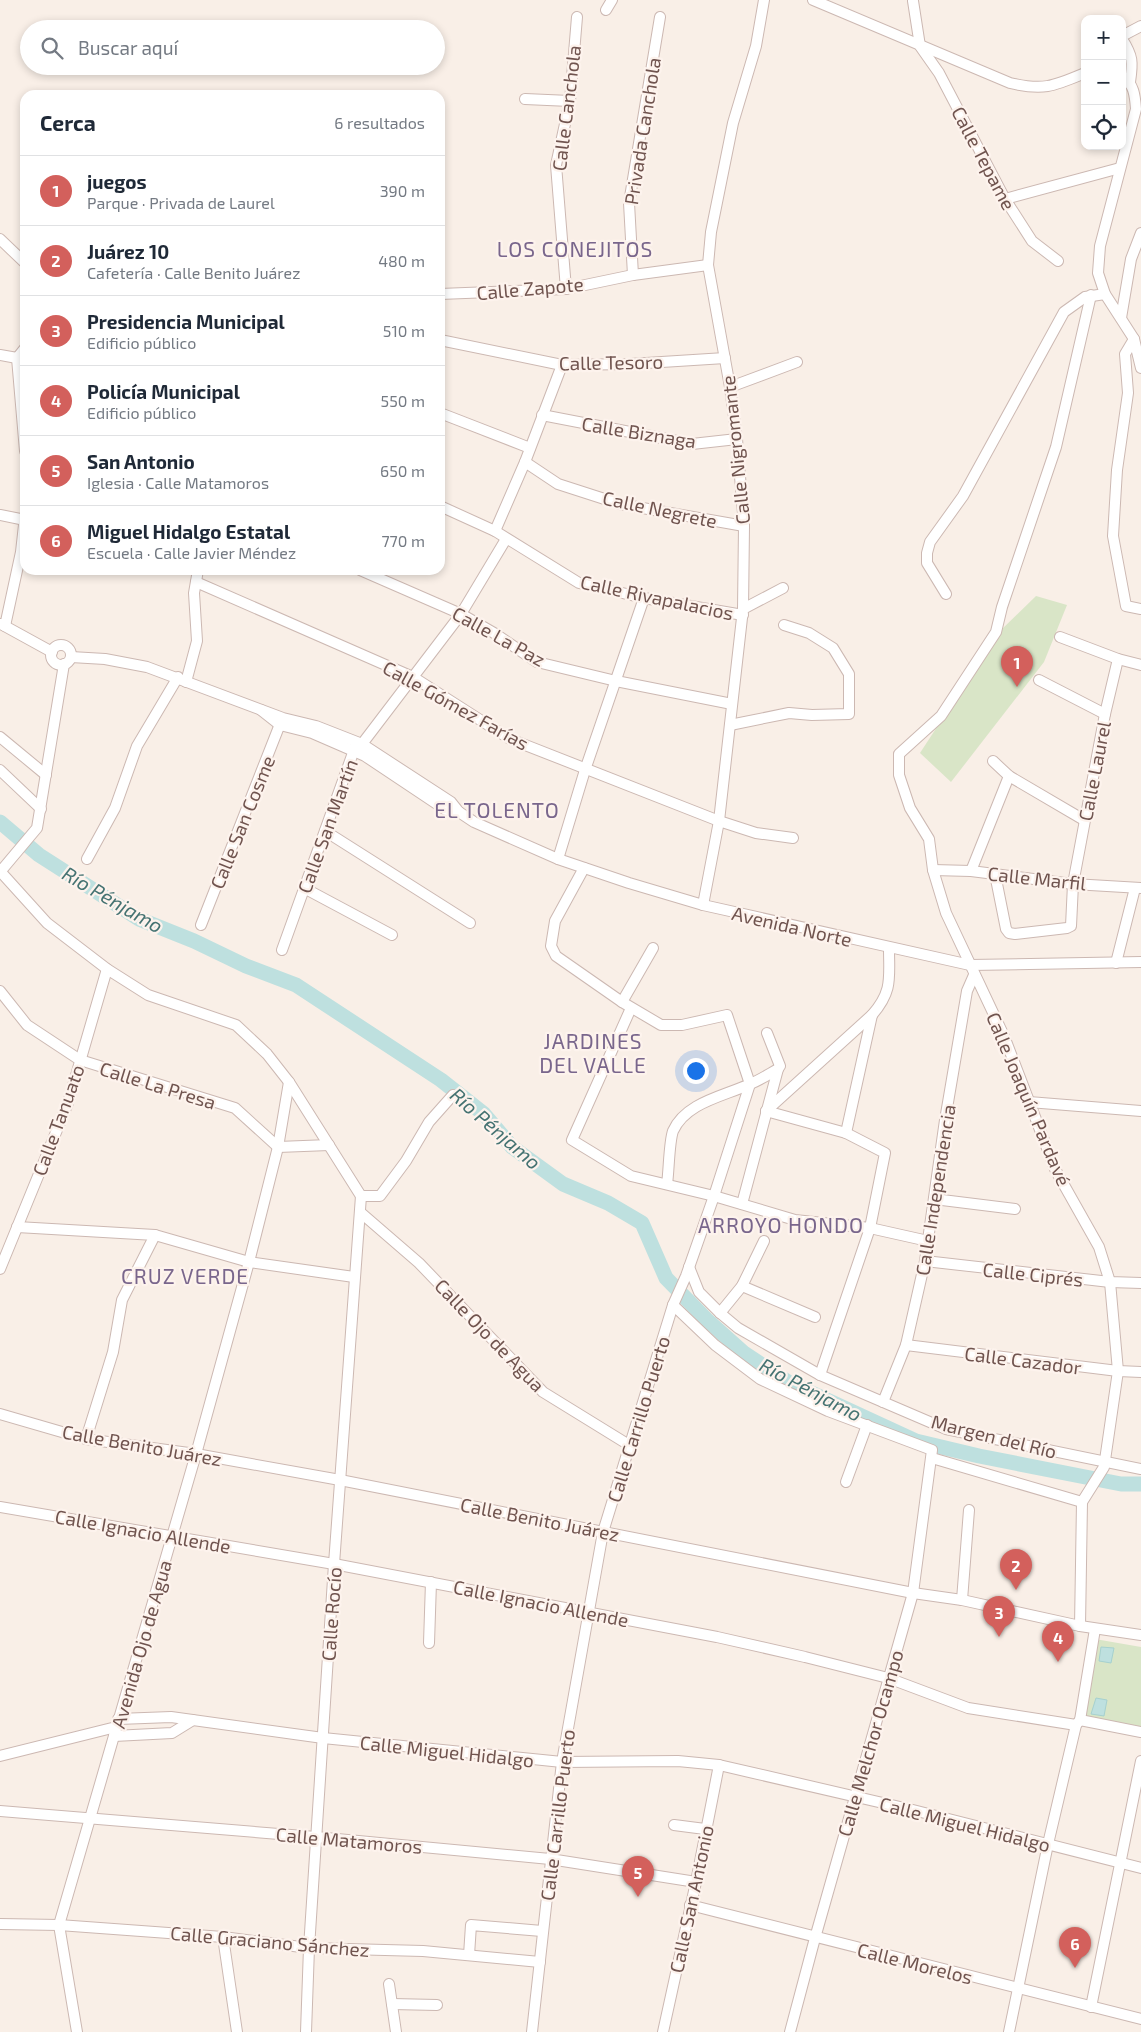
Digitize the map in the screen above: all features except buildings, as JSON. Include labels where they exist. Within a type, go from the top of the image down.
[{"type":"street","points":[[606,10],[612,0]]},
{"type":"street","name":"Calle Nigromante","points":[[703,905],[719,821],[743,612],[744,526],[737,440],[730,388],[708,265],[711,232],[733,123],[756,46],[764,0]]},
{"type":"street","points":[[814,0],[830,3],[920,46],[1010,83],[1032,88],[1055,85],[1081,75]]},
{"type":"street","points":[[913,1],[920,46]]},
{"type":"street","name":"Calle Canchola","points":[[566,289],[556,165],[570,101],[577,16]]},
{"type":"street","name":"Privada Canchola","points":[[633,275],[629,203],[660,16]]},
{"type":"street","points":[[1126,35],[1141,26]]},
{"type":"street","points":[[1126,44],[1133,61],[1126,79],[1135,94],[1136,109],[1100,246],[1098,273],[1105,294],[1134,338],[1141,368]]},
{"type":"street","name":"Calle Tepame","points":[[920,46],[939,73],[1005,199],[1032,241],[1058,261]]},
{"type":"street","points":[[525,99],[570,101]]},
{"type":"street","points":[[1005,199],[1120,168]]},
{"type":"street","points":[[1121,318],[1141,233]]},
{"type":"street","points":[[0,239],[20,258]]},
{"type":"street","name":"Calle Zapote","points":[[445,294],[566,289],[633,275],[708,265]]},
{"type":"street","points":[[946,594],[927,563],[930,542],[963,496],[1064,312],[1074,303],[1091,295],[1105,294]]},
{"type":"street","name":"Calle Joaquín Pardavé","points":[[1082,1502],[1095,1484],[1105,1465],[1118,1371],[1110,1282],[1099,1247],[1055,1169],[1004,1036],[946,913],[933,870],[929,838],[910,808],[899,774],[899,754],[941,716],[996,632],[1002,607],[1056,446],[1091,295]]},
{"type":"street","points":[[1134,338],[1125,354],[1128,393],[1117,470],[1113,536],[1126,606],[1141,609]]},
{"type":"street","name":"Calle Tesoro","points":[[445,341],[562,365],[630,364],[725,358]]},
{"type":"street","points":[[20,354],[17,358],[20,381]]},
{"type":"street","points":[[0,355],[17,358]]},
{"type":"street","points":[[730,388],[797,362]]},
{"type":"street","points":[[495,531],[525,462],[562,365]]},
{"type":"street","points":[[445,415],[530,448]]},
{"type":"street","name":"Calle Biznaga","points":[[542,415],[692,444],[737,440]]},
{"type":"street","name":"Calle Negrete","points":[[525,462],[558,484],[620,504],[744,526]]},
{"type":"street","name":"Calle Rivapalacios","points":[[445,508],[495,531],[579,583],[644,598],[743,612]]},
{"type":"street","points":[[0,515],[20,519]]},
{"type":"street","name":"Calle San Martín","points":[[282,950],[358,747],[462,614],[506,539]]},
{"type":"street","points":[[20,556],[2,625],[52,652]]},
{"type":"street","points":[[88,859],[116,808],[137,746],[182,679],[197,641],[194,593],[197,575]]},
{"type":"street","name":"Calle La Paz","points":[[372,575],[462,614],[537,662],[616,681],[732,704]]},
{"type":"street","name":"Calle Gómez Farías","points":[[196,582],[413,677],[510,739],[719,821],[756,833],[793,838]]},
{"type":"street","points":[[743,612],[783,588]]},
{"type":"street","points":[[558,859],[585,770],[644,598]]},
{"type":"street","points":[[730,725],[789,714],[812,716],[849,714],[849,674],[833,648],[810,633],[784,625]]},
{"type":"street","points":[[1060,637],[1118,659],[1141,665]]},
{"type":"street","points":[[67,660],[56,663],[52,659],[52,652],[56,646],[62,645],[70,650],[46,774],[38,828],[0,871],[47,923],[107,969],[148,995],[236,1025],[267,1054],[286,1078],[361,1196],[380,1196],[406,1161],[429,1122],[453,1095]]},
{"type":"street","name":"Avenida Norte","points":[[67,660],[105,659],[147,667],[261,710],[281,721],[316,726],[358,747],[451,802],[458,812],[474,822],[558,859],[703,905],[889,948],[972,970],[1141,962]]},
{"type":"street","name":"Calle Laurel","points":[[995,874],[1006,929],[1009,933],[1015,934],[1071,926],[1072,884],[1105,714],[1118,659]]},
{"type":"street","points":[[1039,680],[1105,714]]},
{"type":"street","name":"Calle San Cosme","points":[[201,925],[281,721]]},
{"type":"street","points":[[0,737],[46,774]]},
{"type":"street","points":[[993,761],[1009,776],[1084,820]]},
{"type":"street","points":[[0,770],[42,809]]},
{"type":"street","points":[[971,871],[1009,776]]},
{"type":"street","points":[[326,831],[470,923]]},
{"type":"street","points":[[584,868],[556,921],[551,946],[556,956],[627,1005],[661,1025],[682,1025],[727,1015],[750,1084]]},
{"type":"street","name":"Calle Marfil","points":[[933,870],[971,871],[1072,884],[1138,888]]},
{"type":"street","points":[[304,888],[392,935]]},
{"type":"street","points":[[1116,963],[1138,888]]},
{"type":"street","points":[[652,948],[572,1140],[630,1176],[714,1196],[795,1220],[870,1228],[928,1241]]},
{"type":"street","points":[[766,1111],[872,1015],[882,1003],[888,990],[889,948]]},
{"type":"street","name":"Calle Tanuato","points":[[0,1269],[68,1103],[107,969]]},
{"type":"street","name":"Calle Independencia","points":[[883,1402],[906,1345],[925,1261],[967,991],[972,970]]},
{"type":"street","name":"Calle La Presa","points":[[0,991],[27,1025],[80,1060],[235,1108],[278,1147]]},
{"type":"street","points":[[846,1133],[872,1015]]},
{"type":"street","points":[[742,1204],[779,1068],[767,1033]]},
{"type":"street","points":[[668,1184],[672,1133],[678,1122],[694,1109],[714,1098],[750,1084],[779,1068]]},
{"type":"street","name":"Avenida Ojo de Agua","points":[[77,2032],[59,1925],[196,1454],[249,1262],[278,1147],[286,1078]]},
{"type":"street","name":"Calle Carrillo Puerto","points":[[532,2032],[562,1762],[603,1532],[673,1305],[714,1196],[750,1084]]},
{"type":"street","points":[[1030,1102],[1141,1111]]},
{"type":"street","points":[[766,1111],[846,1133],[885,1153],[870,1228],[820,1375]]},
{"type":"street","points":[[278,1147],[329,1145]]},
{"type":"street","name":"Calle Rocío","points":[[306,2032],[316,1837],[361,1196]]},
{"type":"street","points":[[934,1199],[1015,1209]]},
{"type":"street","name":"Calle Ojo de Agua","points":[[360,1212],[419,1263],[543,1392],[629,1445]]},
{"type":"street","points":[[17,1227],[155,1235],[249,1262],[354,1277]]},
{"type":"street","points":[[86,1439],[112,1352],[122,1300],[155,1235]]},
{"type":"street","points":[[720,1313],[742,1286],[764,1241]]},
{"type":"street","name":"Calle Ciprés","points":[[925,1261],[1110,1282],[1141,1283]]},
{"type":"street","name":"Margen del Río","points":[[687,1271],[699,1292],[738,1328],[820,1375],[946,1429],[1105,1465],[1141,1469]]},
{"type":"street","points":[[742,1286],[814,1317]]},
{"type":"street","points":[[673,1305],[715,1345],[760,1379],[828,1411],[867,1425],[932,1454],[1082,1502],[1080,1626]]},
{"type":"street","name":"Calle Cazador","points":[[906,1345],[1118,1371],[1141,1372]]},
{"type":"street","name":"Calle Benito Juárez","points":[[0,1414],[86,1439],[196,1454],[340,1480],[913,1593],[962,1600],[1095,1629],[1141,1635]]},
{"type":"street","points":[[846,1482],[867,1425]]},
{"type":"street","name":"Calle Melchor Ocampo","points":[[790,2032],[913,1593],[932,1454]]},
{"type":"street","name":"Calle Ignacio Allende","points":[[0,1507],[334,1564],[589,1612],[805,1656],[888,1678],[968,1708],[1141,1732]]},
{"type":"street","points":[[962,1600],[969,1510]]},
{"type":"street","points":[[429,1644],[431,1582]]},
{"type":"street","points":[[1009,2032],[1048,1844],[1078,1722],[1095,1629]]},
{"type":"street","name":"Calle Miguel Hidalgo","points":[[0,1756],[116,1727],[171,1717],[323,1738],[562,1762],[678,1761],[718,1765],[1141,1868]]},
{"type":"street","name":"Calle Miguel Hidalgo","points":[[116,1727],[172,1733],[193,1720]]},
{"type":"street","points":[[1091,2007],[1120,1862],[1138,1789],[1141,1762]]},
{"type":"street","name":"Calle San Antonio","points":[[663,2032],[696,1882],[718,1765]]},
{"type":"street","name":"Calle Matamoros","points":[[0,1811],[90,1817],[550,1859],[696,1882]]},
{"type":"street","points":[[674,1825],[705,1829]]},
{"type":"street","name":"Calle Morelos","points":[[690,1905],[1141,2019]]},
{"type":"street","name":"Calle Graciano Sánchez","points":[[0,1924],[59,1925],[223,1937],[309,1948],[423,1952],[540,1962]]},
{"type":"street","points":[[469,1955],[471,1925],[542,1931]]},
{"type":"street","points":[[223,1937],[238,2032]]},
{"type":"street","points":[[389,1984],[396,2032]]},
{"type":"street","points":[[392,2004],[437,2004]]},
{"type":"green space","points":[[1036,596],[1067,605],[1044,662],[951,782],[920,753],[999,632]]},
{"type":"green space","points":[[1095,1639],[1141,1647],[1141,1731],[1083,1720]]},
{"type":"water","points":[[1101,1647],[1114,1648],[1111,1663],[1099,1661]]},
{"type":"water","points":[[1096,1698],[1107,1700],[1104,1716],[1091,1714]]},
{"type":"waterway","name":"Río Pénjamo","points":[[0,822],[39,855],[139,919],[194,941],[246,966],[296,985],[441,1080],[484,1114],[512,1147],[563,1184],[608,1203],[642,1223],[666,1278],[706,1319],[744,1353],[788,1382],[916,1441],[979,1456],[1121,1484],[1141,1484]]},
{"type":"place","name":"juegos","points":[[1017,687]]},
{"type":"place","name":"Juárez 10","points":[[1016,1590]]},
{"type":"place","name":"Presidencia Municipal","points":[[999,1637]]},
{"type":"place","name":"Policía Municipal","points":[[1058,1662]]},
{"type":"place","name":"San Antonio","points":[[638,1897]]},
{"type":"place","name":"Miguel Hidalgo Estatal","points":[[1075,1968]]},
{"type":"district","name":"LOS CONEJITOS","points":[[575,248]]},
{"type":"district","name":"EL TOLENTO","points":[[497,809]]},
{"type":"district","name":"JARDINES DEL VALLE","points":[[593,1052]]},
{"type":"district","name":"ARROYO HONDO","points":[[781,1224]]},
{"type":"district","name":"CRUZ VERDE","points":[[185,1275]]}]
